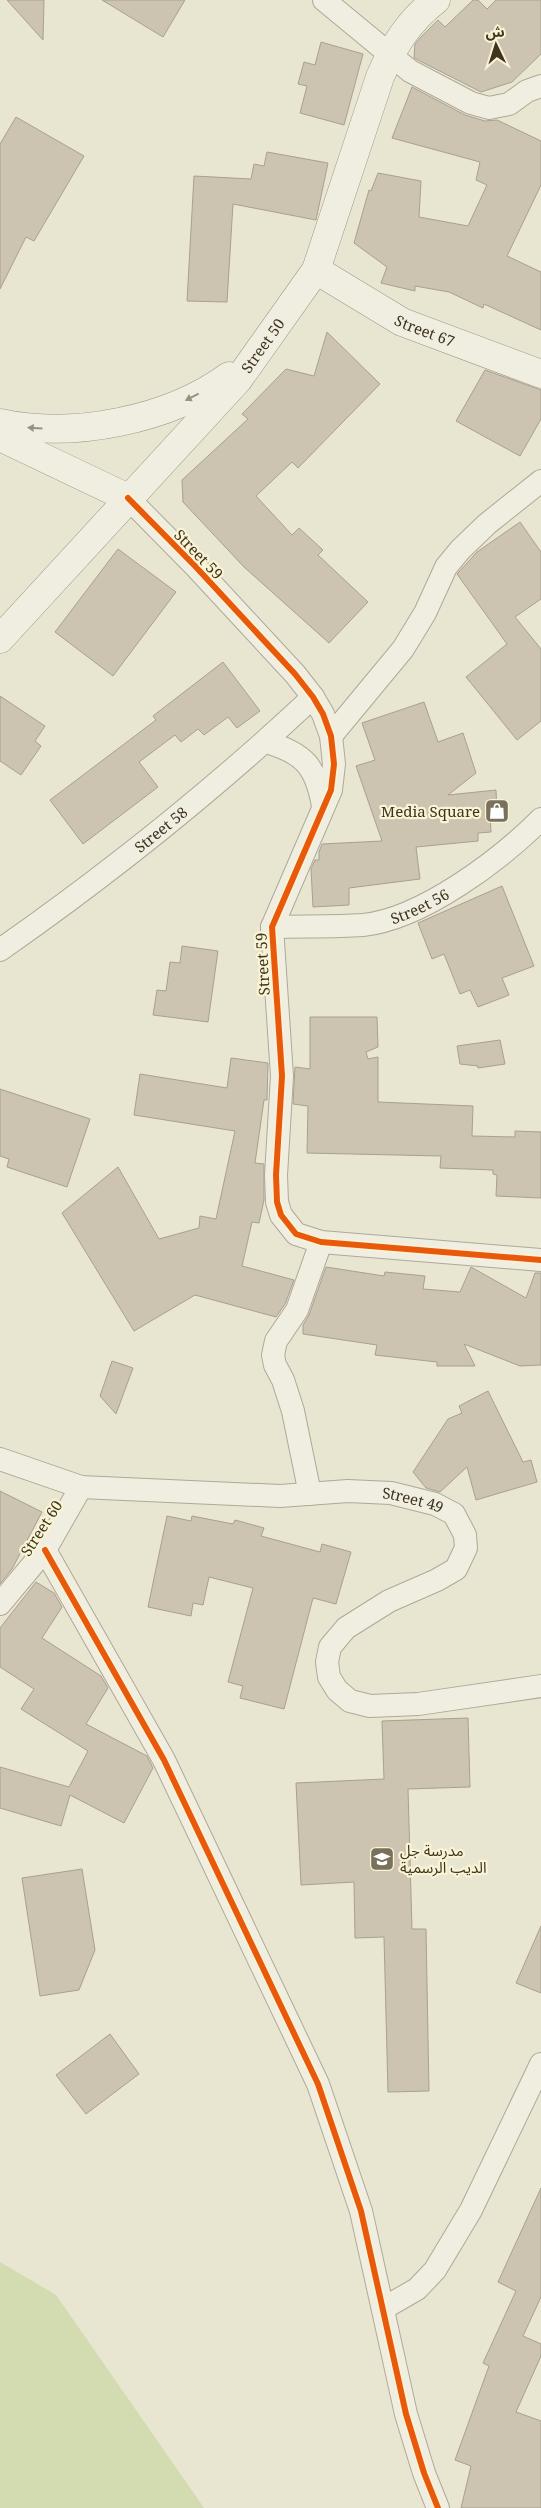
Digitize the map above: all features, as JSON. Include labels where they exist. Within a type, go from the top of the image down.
[{"type":"street","points":[[324,0],[410,71],[471,103],[489,108],[509,104],[527,91],[541,86]]},
{"type":"street","name":"Street 50","points":[[0,639],[238,380],[316,270],[389,55],[410,24],[436,0]]},
{"type":"street","name":"Street 67","points":[[316,270],[402,322],[541,374]]},
{"type":"street","points":[[0,423],[30,428],[60,428],[107,424],[142,416],[172,407],[204,391],[242,366],[260,349]]},
{"type":"street","points":[[0,437],[128,498]]},
{"type":"street","points":[[331,736],[403,648],[425,613],[446,567],[460,550],[487,524],[541,481]]},
{"type":"street","name":"Street 59","points":[[128,498],[196,566],[295,674],[314,697],[331,736],[334,764],[330,790],[324,808],[272,926],[282,1076],[276,1175],[277,1202],[280,1215],[296,1234],[321,1242],[541,1260]]},
{"type":"street","name":"Street 58","points":[[0,950],[90,886],[266,742],[314,697]]},
{"type":"street","points":[[266,742],[296,754],[309,764],[316,777],[324,808]]},
{"type":"street","name":"Street 56","points":[[272,926],[364,925],[390,918],[454,888],[493,861],[541,819]]},
{"type":"street","points":[[310,1494],[293,1411],[273,1355],[276,1342],[297,1310],[321,1242]]},
{"type":"street","name":"Street 49","points":[[0,1459],[81,1487],[280,1496],[348,1491],[392,1493],[435,1504],[454,1514],[465,1535],[466,1548],[456,1569],[437,1580],[389,1601],[346,1628],[330,1647],[327,1662],[330,1677],[337,1690],[350,1701],[370,1706],[418,1704],[541,1686]]},
{"type":"street","name":"Street 60","points":[[0,1604],[45,1550],[81,1487]]},
{"type":"street","points":[[45,1550],[164,1760],[318,2084],[361,2211],[406,2414],[424,2472],[438,2508]]},
{"type":"street","points":[[384,2308],[417,2289],[435,2270],[472,2210],[541,2064]]},
{"type":"green space","points":[[0,2262],[56,2295],[204,2508],[0,2508]]},
{"type":"building","points":[[7,0],[44,0],[43,40]]},
{"type":"building","points":[[102,0],[185,0],[163,37]]},
{"type":"building","points":[[473,0],[478,0],[487,9],[496,0],[541,0],[541,54],[512,82],[481,92],[414,58],[415,44],[438,20],[445,27]]},
{"type":"building","points":[[321,42],[363,54],[344,125],[300,113],[307,86],[298,84],[304,62],[315,65]]},
{"type":"building","points":[[412,87],[465,115],[485,121],[497,120],[541,141],[541,185],[507,256],[541,272],[541,330],[484,304],[483,308],[449,292],[415,286],[415,291],[381,283],[387,267],[354,243],[369,190],[371,191],[378,173],[421,181],[419,217],[468,226],[487,185],[476,180],[480,162],[392,138]]},
{"type":"building","points":[[16,117],[84,156],[34,241],[26,237],[0,289],[0,144]]},
{"type":"building","points":[[267,152],[328,163],[316,220],[233,204],[227,302],[187,301],[194,176],[251,179],[254,164],[264,166]]},
{"type":"building","points":[[327,332],[380,384],[298,468],[292,462],[256,496],[292,535],[299,528],[323,550],[318,555],[368,602],[329,643],[244,567],[183,502],[182,480],[248,419],[242,414],[286,369],[314,376]]},
{"type":"building","points":[[485,370],[541,390],[541,419],[520,456],[456,421]]},
{"type":"building","points":[[520,522],[541,552],[541,599],[515,617],[541,649],[541,721],[517,740],[466,677],[507,644],[457,574],[477,552]]},
{"type":"building","points":[[118,549],[176,592],[113,676],[55,632]]},
{"type":"building","points":[[223,662],[260,711],[237,728],[228,717],[204,735],[198,729],[181,742],[175,735],[139,762],[158,787],[83,844],[50,800],[156,720],[153,716]]},
{"type":"building","points":[[0,696],[45,726],[35,741],[41,746],[21,775],[0,761]]},
{"type":"building","points":[[424,702],[438,742],[463,733],[476,773],[448,795],[496,790],[497,815],[490,816],[491,832],[478,833],[478,841],[416,847],[420,879],[349,888],[349,905],[313,907],[311,869],[315,860],[319,860],[322,844],[382,841],[356,766],[375,760],[362,723]]},
{"type":"building","points":[[502,886],[534,966],[502,978],[509,995],[478,1007],[470,990],[460,994],[444,954],[432,959],[418,923]]},
{"type":"building","points":[[182,946],[218,951],[208,1022],[153,1015],[157,990],[166,991],[170,962],[180,963]]},
{"type":"building","points":[[310,1017],[377,1017],[378,1047],[366,1052],[368,1059],[378,1057],[378,1102],[473,1106],[472,1136],[515,1137],[515,1131],[541,1132],[541,1198],[496,1196],[497,1175],[493,1174],[493,1170],[440,1168],[441,1156],[307,1153],[308,1106],[293,1104],[295,1067],[310,1069]]},
{"type":"building","points":[[500,1040],[505,1064],[478,1068],[478,1066],[460,1064],[457,1046]]},
{"type":"building","points":[[231,1058],[268,1063],[267,1100],[264,1100],[255,1163],[264,1164],[264,1200],[259,1223],[252,1222],[242,1266],[294,1280],[285,1304],[276,1317],[195,1295],[134,1331],[62,1213],[118,1167],[159,1239],[199,1228],[200,1216],[216,1219],[235,1131],[134,1115],[140,1074],[227,1088]]},
{"type":"building","points":[[0,1089],[90,1119],[67,1187],[7,1167],[9,1159],[0,1156]]},
{"type":"building","points":[[326,1267],[384,1276],[385,1272],[425,1276],[423,1289],[460,1292],[471,1267],[526,1298],[535,1273],[541,1273],[541,1365],[520,1366],[464,1344],[475,1366],[437,1366],[437,1362],[375,1355],[377,1345],[303,1334],[303,1325],[309,1315]]},
{"type":"building","points":[[112,1361],[133,1368],[116,1414],[100,1396]]},
{"type":"building","points":[[488,1391],[523,1462],[531,1460],[537,1482],[476,1500],[467,1467],[440,1492],[426,1488],[413,1472],[448,1419],[462,1413],[459,1406]]},
{"type":"building","points":[[0,1491],[42,1512],[12,1569],[0,1584]]},
{"type":"building","points":[[167,1516],[191,1521],[192,1516],[233,1524],[235,1520],[264,1528],[261,1536],[320,1552],[322,1544],[351,1552],[336,1604],[313,1598],[284,1709],[240,1698],[243,1686],[228,1682],[253,1588],[209,1577],[203,1605],[193,1603],[191,1616],[148,1607]]},
{"type":"building","points":[[36,1582],[54,1593],[62,1607],[42,1638],[101,1676],[108,1688],[86,1724],[147,1756],[153,1768],[124,1823],[70,1795],[61,1826],[0,1808],[0,1767],[69,1787],[88,1751],[21,1709],[34,1689],[0,1667],[0,1628]]},
{"type":"building","name":"مدرسة جل الديب الرسمية","points":[[468,1718],[470,1787],[408,1789],[412,1929],[426,1929],[429,2091],[388,2092],[384,1937],[355,1938],[354,1882],[301,1885],[296,1783],[384,1779],[382,1721]]},
{"type":"building","points":[[82,1869],[95,1950],[79,1990],[40,1996],[22,1878]]},
{"type":"building","points":[[541,1926],[541,1993],[516,1983]]},
{"type":"building","points":[[110,2034],[139,2074],[86,2114],[56,2075]]},
{"type":"building","points":[[541,2188],[541,2297],[523,2336],[541,2344],[541,2356],[516,2412],[541,2421],[541,2508],[461,2508],[471,2466],[455,2460],[489,2366],[483,2363],[516,2291],[498,2282]]},
{"type":"cycle path","points":[[128,498],[195,566],[295,674],[313,697],[323,714],[331,736],[334,764],[331,790],[272,927],[282,1076],[276,1175],[277,1202],[281,1215],[296,1234],[321,1242],[541,1260]]},
{"type":"cycle path","points":[[45,1550],[164,1760],[318,2084],[361,2211],[406,2414],[424,2473],[438,2508]]},
{"type":"place","name":"Media Square","points":[[497,811]]},
{"type":"place","name":"مدرسة جل الديب الرسمية","points":[[382,1859]]}]
